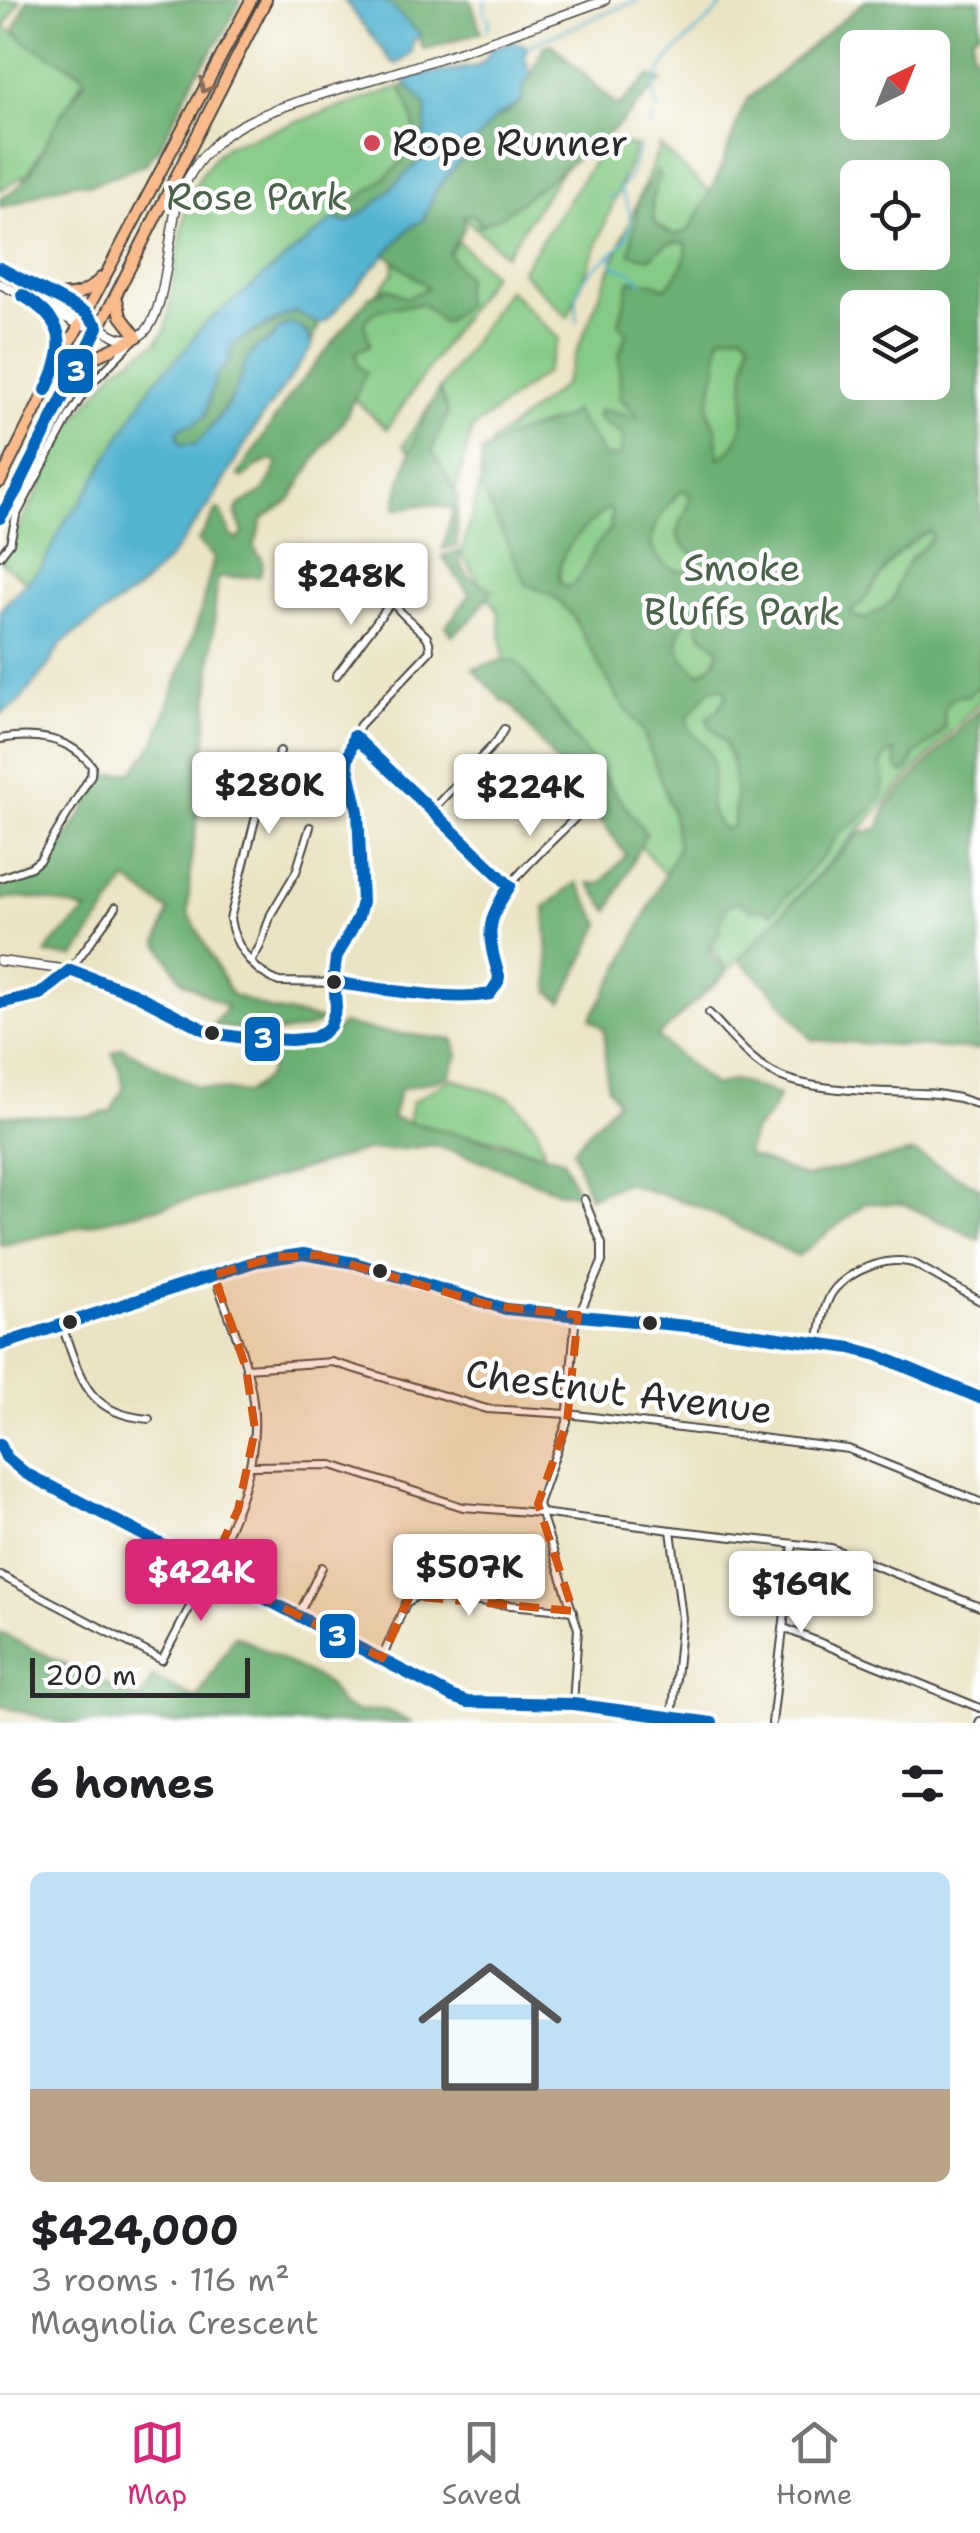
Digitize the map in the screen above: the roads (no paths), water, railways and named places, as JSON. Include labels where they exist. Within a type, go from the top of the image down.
[{"type":"highway","points":[[0,482],[252,0]]},
{"type":"highway","points":[[0,518],[266,0]]},
{"type":"highway","points":[[52,295],[81,294],[112,266]]},
{"type":"highway","points":[[68,386],[93,358],[137,337],[121,316],[116,294]]},
{"type":"highway","points":[[36,302],[56,324],[63,342],[58,365]]},
{"type":"street","points":[[0,556],[10,543],[16,516],[87,388],[154,321],[173,218],[186,182],[224,136],[262,116],[605,0]]},
{"type":"street","points":[[0,268],[52,295],[83,319]]},
{"type":"street","points":[[0,284],[118,337],[137,337]]},
{"type":"street","points":[[336,676],[393,600],[394,592],[416,562]]},
{"type":"street","points":[[0,962],[70,970],[117,986],[211,1033],[292,1039],[316,1038],[327,1030],[337,1004],[336,958],[360,916],[362,902],[359,818],[347,763],[354,736],[430,647],[426,637],[393,600]]},
{"type":"street","points":[[430,812],[504,729]]},
{"type":"street","points":[[0,739],[42,736],[82,754],[92,766],[91,775],[44,855],[31,868],[0,878]]},
{"type":"street","points":[[354,736],[510,886]]},
{"type":"street","points":[[280,751],[256,816],[230,912],[232,932],[251,962],[279,982],[336,983],[475,997],[490,994],[499,976],[488,934],[490,918],[510,886],[578,816]]},
{"type":"street","points":[[251,962],[271,914],[296,872],[310,827]]},
{"type":"street","points":[[0,1003],[40,994],[70,970],[116,907]]},
{"type":"street","points":[[709,1013],[760,1064],[796,1084],[938,1094],[980,1105]]},
{"type":"street","points":[[572,1704],[578,1628],[538,1504],[566,1429],[575,1324],[602,1262],[602,1244],[584,1199]]},
{"type":"street","points":[[0,1345],[274,1257],[318,1255],[492,1306],[708,1328],[866,1352],[980,1398]]},
{"type":"street","points":[[818,1344],[824,1308],[834,1289],[878,1262],[906,1260],[980,1301]]},
{"type":"street","points":[[0,1575],[162,1660],[238,1510],[252,1466],[252,1398],[246,1368],[214,1275]]},
{"type":"street","points":[[62,1326],[89,1394],[126,1416],[149,1419]]},
{"type":"street","name":"Chestnut Avenue","points":[[246,1368],[332,1362],[487,1409],[568,1414],[848,1449],[980,1502]]},
{"type":"street","points":[[0,1444],[6,1456],[25,1474],[455,1699],[572,1704],[712,1723]]},
{"type":"street","points":[[252,1466],[332,1466],[463,1507],[838,1549],[980,1607]]},
{"type":"street","points":[[671,1530],[682,1618],[672,1718]]},
{"type":"street","points":[[772,1723],[793,1544]]},
{"type":"street","points":[[298,1616],[322,1566]]},
{"type":"street","points":[[382,1658],[406,1604],[417,1596],[573,1611]]},
{"type":"street","points":[[784,1628],[980,1708]]},
{"type":"water","points":[[344,0],[380,0],[391,6],[421,34],[413,41],[409,55],[397,64],[391,61]]},
{"type":"water","points":[[512,41],[527,46],[525,57],[531,76],[524,84],[522,101],[494,119],[436,190],[423,220],[401,237],[326,321],[319,324],[296,312],[235,344],[231,360],[215,377],[205,416],[178,430],[182,445],[194,445],[211,428],[233,396],[252,352],[280,329],[296,325],[308,336],[312,347],[254,429],[210,504],[168,560],[138,589],[62,643],[18,703],[0,715],[0,610],[43,565],[67,518],[82,501],[152,384],[187,348],[201,327],[334,219],[347,223],[374,205],[424,157],[427,107],[404,80],[423,72],[478,66],[490,49]]},
{"type":"waterway","points":[[485,0],[485,13],[490,21],[487,30]]},
{"type":"waterway","points":[[526,47],[638,0]]},
{"type":"waterway","points":[[657,111],[655,92],[666,63],[726,0]]},
{"type":"waterway","points":[[649,129],[654,118]]},
{"type":"waterway","points":[[577,322],[577,294],[583,280],[617,249],[629,232],[628,207],[619,190],[629,178],[640,146]]},
{"type":"waterway","points":[[609,198],[614,194]]},
{"type":"waterway","points":[[611,255],[614,266],[629,271],[642,282]]},
{"type":"place","name":"Rope Runner","points":[[372,143]]},
{"type":"park label","name":"Rose Park","points":[[257,197]]},
{"type":"park label","name":"Smoke Bluffs Park","points":[[742,590]]}]
